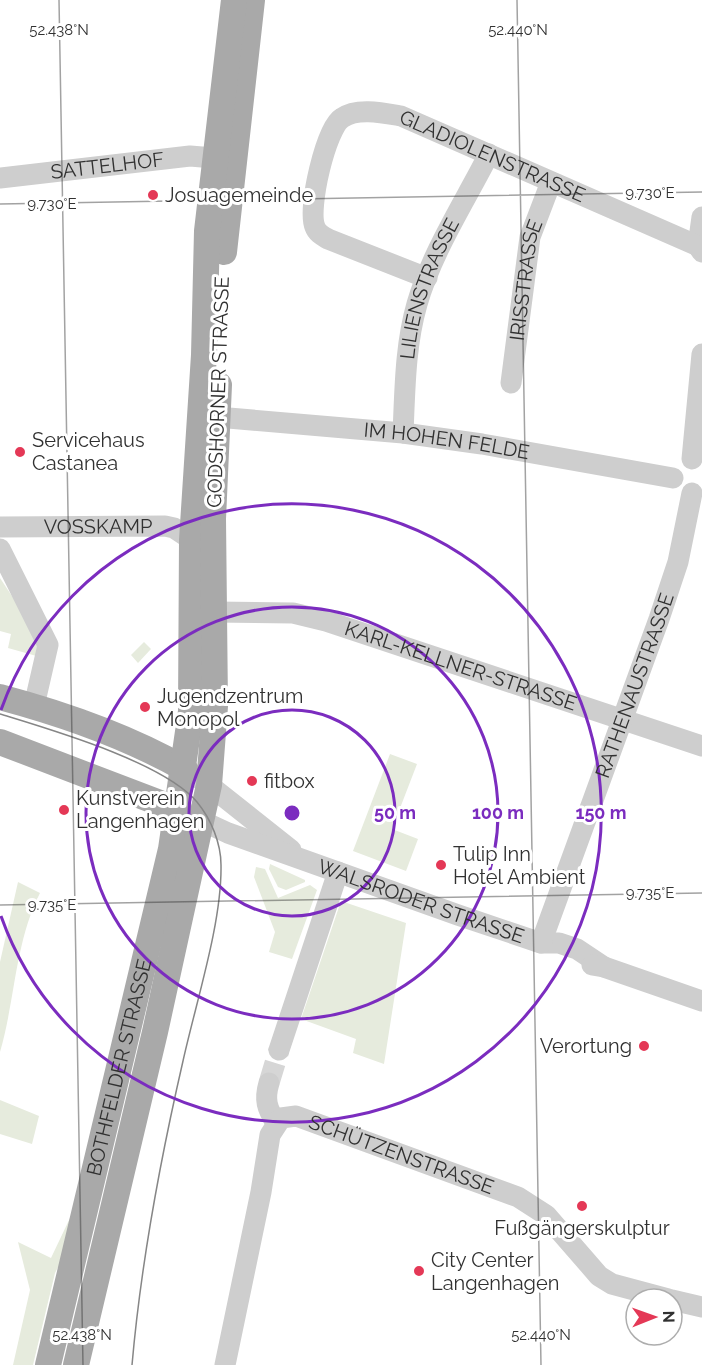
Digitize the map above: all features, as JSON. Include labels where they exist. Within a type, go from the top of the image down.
[{"type":"main road","name":"GODSHORNER STRASSE","points":[[185,769],[192,673],[192,540],[203,362],[207,231],[234,0]]},
{"type":"main road","name":"GODSHORNER STRASSE","points":[[209,785],[215,706],[213,519],[225,231],[252,0]]},
{"type":"main road","name":"WALSRODER STRASSE","points":[[0,697],[34,706],[132,742],[185,769]]},
{"type":"main road","name":"WALSRODER STRASSE","points":[[0,742],[178,810]]},
{"type":"main road","name":"BOTHFELDER STRASSE","points":[[48,1365],[169,858],[185,769]]},
{"type":"main road","name":"BOTHFELDER STRASSE","points":[[76,1365],[203,821],[209,785]]},
{"type":"street","name":"GLADIOLENSTRASSE","points":[[427,278],[328,239],[319,234],[314,226],[312,213],[327,137],[333,126],[343,116],[357,113],[386,113],[401,116],[700,249]]},
{"type":"street","name":"LILIENSTRASSE","points":[[403,433],[409,340],[417,305],[427,278],[489,154]]},
{"type":"street","name":"SATTELHOF","points":[[0,178],[190,156],[214,158]]},
{"type":"street","name":"IRISSTRASSE","points":[[511,383],[530,237],[551,182]]},
{"type":"street","points":[[700,249],[702,217]]},
{"type":"street","points":[[697,490],[679,489],[673,478],[677,464],[697,462],[702,354]]},
{"type":"street","name":"IM HOHEN FELDE","points":[[218,417],[403,433],[482,444],[673,478]]},
{"type":"street","name":"RATHENAUSTRASSE","points":[[541,943],[678,562],[697,490]]},
{"type":"street","name":"VOSSKAMP","points":[[0,528],[165,526],[174,528],[192,540]]},
{"type":"street","points":[[0,549],[48,645],[34,706]]},
{"type":"street","name":"KARL-KELLNER-STRASSE","points":[[214,612],[293,613],[326,621],[702,746]]},
{"type":"street","name":"WALSRODER STRASSE","points":[[185,769],[209,785],[303,859]]},
{"type":"street","name":"WALSRODER STRASSE","points":[[178,810],[228,833],[541,943],[552,956],[604,967],[702,1001]]},
{"type":"street","points":[[279,1050],[338,872]]},
{"type":"street","points":[[225,1365],[258,1211],[270,1135],[276,1123],[266,1106],[265,1095],[269,1083]]},
{"type":"street","name":"SCHÜTZENSTRASSE","points":[[276,1123],[281,1118],[296,1116],[518,1197],[546,1215],[599,1276],[612,1284],[624,1287]]},
{"type":"street","name":"SCHÜTZENSTRASSE","points":[[684,1302],[702,1307]]},
{"type":"shaded area","points":[[0,578],[41,640],[40,657],[8,648],[11,634],[0,631]]},
{"type":"shaded area","points":[[144,642],[151,649],[138,663],[131,655]]},
{"type":"shaded area","points":[[390,754],[417,764],[392,829],[418,839],[406,871],[353,851]]},
{"type":"shaded area","points":[[270,864],[305,882],[286,890],[278,887],[269,869]]},
{"type":"shaded area","points":[[256,867],[265,869],[278,898],[310,885],[317,890],[292,959],[269,952],[275,932],[254,877]]},
{"type":"shaded area","points":[[18,882],[40,893],[25,931],[0,1052],[0,962]]},
{"type":"shaded area","points":[[341,901],[406,923],[384,1064],[353,1053],[356,1039],[301,1019]]},
{"type":"shaded area","points":[[0,1100],[39,1116],[32,1144],[0,1134]]},
{"type":"shaded area","points":[[70,1218],[67,1250],[55,1273],[33,1365],[13,1365],[30,1290],[18,1242],[51,1258]]},
{"type":"tunnel","points":[[269,1083],[279,1050]]},
{"type":"tram line","points":[[0,714],[105,749],[181,787],[197,802],[207,816],[219,848],[220,888],[213,937],[188,1038],[159,1174],[146,1250],[132,1365]]},
{"type":"place","name":"Josuagemeinde","points":[[153,195]]},
{"type":"place","name":"Servicehaus Castanea","points":[[20,452]]},
{"type":"place","name":"Jugendzentrum Monopol","points":[[145,707]]},
{"type":"place","name":"fitbox","points":[[252,781]]},
{"type":"place","name":"Kunstverein Langenhagen","points":[[64,810]]},
{"type":"place","name":"Tulip Inn Hotel Ambient","points":[[441,865]]},
{"type":"place","name":"Verortung","points":[[644,1046]]},
{"type":"place","name":"Fußgängerskulptur","points":[[582,1206]]},
{"type":"place","name":"City Center Langenhagen","points":[[419,1271]]}]
